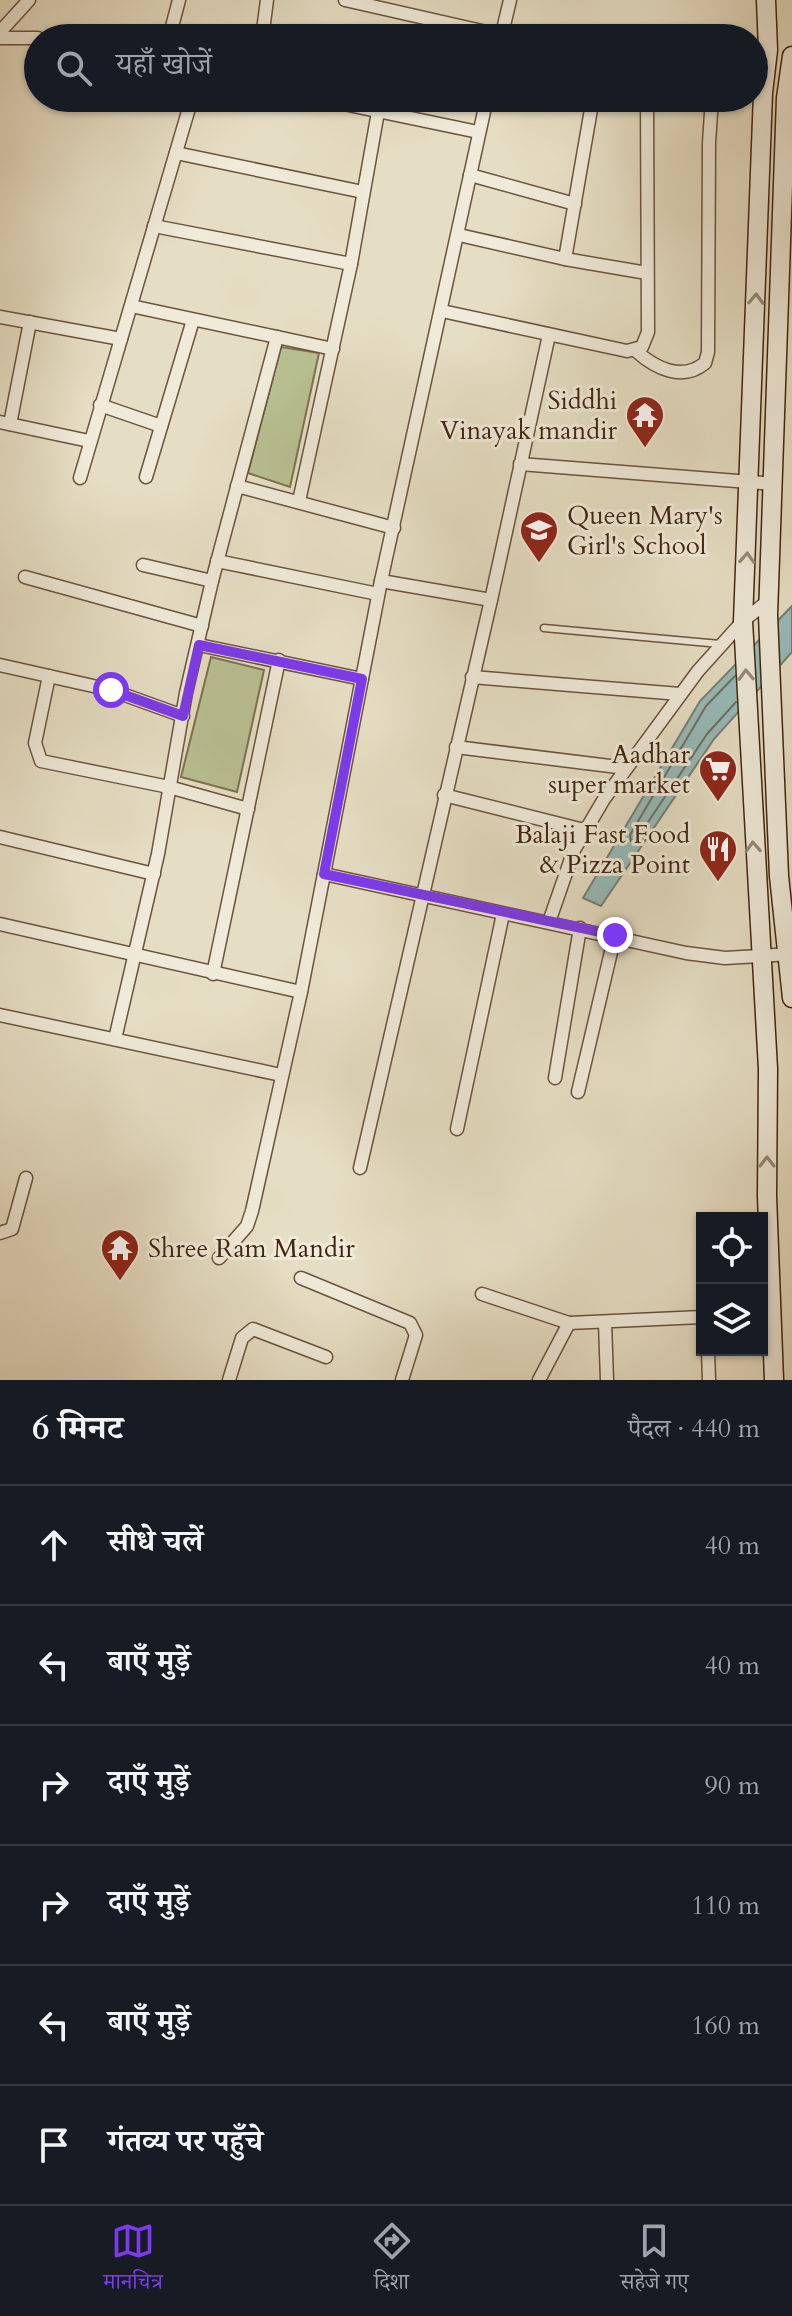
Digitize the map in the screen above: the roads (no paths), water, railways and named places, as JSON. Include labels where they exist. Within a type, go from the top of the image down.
[{"type":"street","points":[[0,35],[29,0]]},
{"type":"street","points":[[173,24],[179,0]]},
{"type":"street","points":[[264,24],[267,0]]},
{"type":"street","points":[[345,0],[449,24]]},
{"type":"street","points":[[507,24],[510,0]]},
{"type":"street","points":[[766,0],[767,24]]},
{"type":"street","points":[[0,35],[24,37]]},
{"type":"street","points":[[792,56],[786,98],[786,315],[768,608],[792,998]]},
{"type":"street","points":[[768,94],[786,98]]},
{"type":"street","points":[[80,478],[188,112]]},
{"type":"street","points":[[299,501],[351,264],[378,112],[478,132]]},
{"type":"street","points":[[219,1258],[247,1226],[252,1211],[301,992],[378,594],[459,235],[483,112]]},
{"type":"street","points":[[565,259],[591,112]]},
{"type":"street","points":[[636,351],[642,347],[648,332],[647,112]]},
{"type":"street","points":[[442,311],[636,351],[659,368],[673,372],[692,371],[705,363],[708,352],[711,112]]},
{"type":"street","points":[[758,112],[751,482],[744,628],[755,876],[768,1069],[766,1284]]},
{"type":"street","points":[[176,153],[363,192]]},
{"type":"street","points":[[470,175],[575,204]]},
{"type":"street","points":[[154,226],[351,264]]},
{"type":"street","points":[[459,235],[565,259],[647,273]]},
{"type":"street","points":[[131,306],[333,349]]},
{"type":"street","points":[[0,317],[121,339]]},
{"type":"street","points":[[146,477],[193,320]]},
{"type":"street","points":[[30,322],[5,423],[89,441]]},
{"type":"street","points":[[360,1168],[549,335]]},
{"type":"street","points":[[115,1039],[154,874],[212,581],[277,337]]},
{"type":"street","points":[[100,405],[161,426]]},
{"type":"street","points":[[520,464],[775,484]]},
{"type":"street","points":[[237,486],[394,528]]},
{"type":"street","points":[[217,561],[378,594]]},
{"type":"street","points":[[143,565],[212,581]]},
{"type":"street","points":[[25,577],[202,626]]},
{"type":"street","points":[[381,581],[491,600]]},
{"type":"street","points":[[549,922],[564,873],[584,830],[626,768],[680,694],[722,644],[768,608]]},
{"type":"street","points":[[199,645],[362,679]]},
{"type":"street","points":[[213,974],[279,660]]},
{"type":"street","points":[[0,665],[111,690],[183,716]]},
{"type":"street","points":[[49,676],[35,743],[41,761],[169,787],[248,809]]},
{"type":"street","points":[[472,677],[680,694]]},
{"type":"street","points":[[456,747],[626,768]]},
{"type":"street","points":[[444,795],[584,830]]},
{"type":"street","points":[[0,837],[154,874]]},
{"type":"street","points":[[324,874],[503,914],[611,934],[686,953],[725,958],[760,953],[790,954]]},
{"type":"street","points":[[755,876],[786,876]]},
{"type":"street","points":[[457,1129],[503,914]]},
{"type":"street","points":[[0,924],[301,992]]},
{"type":"street","points":[[555,1078],[583,929]]},
{"type":"street","points":[[578,1092],[611,934]]},
{"type":"street","points":[[0,1015],[281,1075]]},
{"type":"street","points":[[0,1233],[12,1229],[26,1178]]},
{"type":"street","points":[[301,1278],[410,1323],[416,1335],[402,1380]]},
{"type":"street","points":[[482,1294],[569,1323],[696,1317]]},
{"type":"street","points":[[539,1380],[569,1323]]},
{"type":"street","points":[[605,1323],[607,1380]]},
{"type":"street","points":[[229,1380],[242,1338],[253,1329],[326,1357]]},
{"type":"street","points":[[768,1330],[774,1380]]},
{"type":"street","points":[[708,1356],[709,1380]]},
{"type":"lane","points":[[544,628],[722,644]]},
{"type":"water","points":[[792,606],[792,652],[714,739],[601,906],[583,898],[700,701]]},
{"type":"place","name":"Siddhi Vinayak mandir","points":[[645,449]]},
{"type":"place","name":"Queen Mary's Girl's School","points":[[539,564]]},
{"type":"place","name":"Aadhar super market","points":[[718,803]]},
{"type":"place","name":"Balaji Fast Food & Pizza Point","points":[[718,883]]},
{"type":"place","name":"Shree Ram Mandir","points":[[120,1282]]}]
